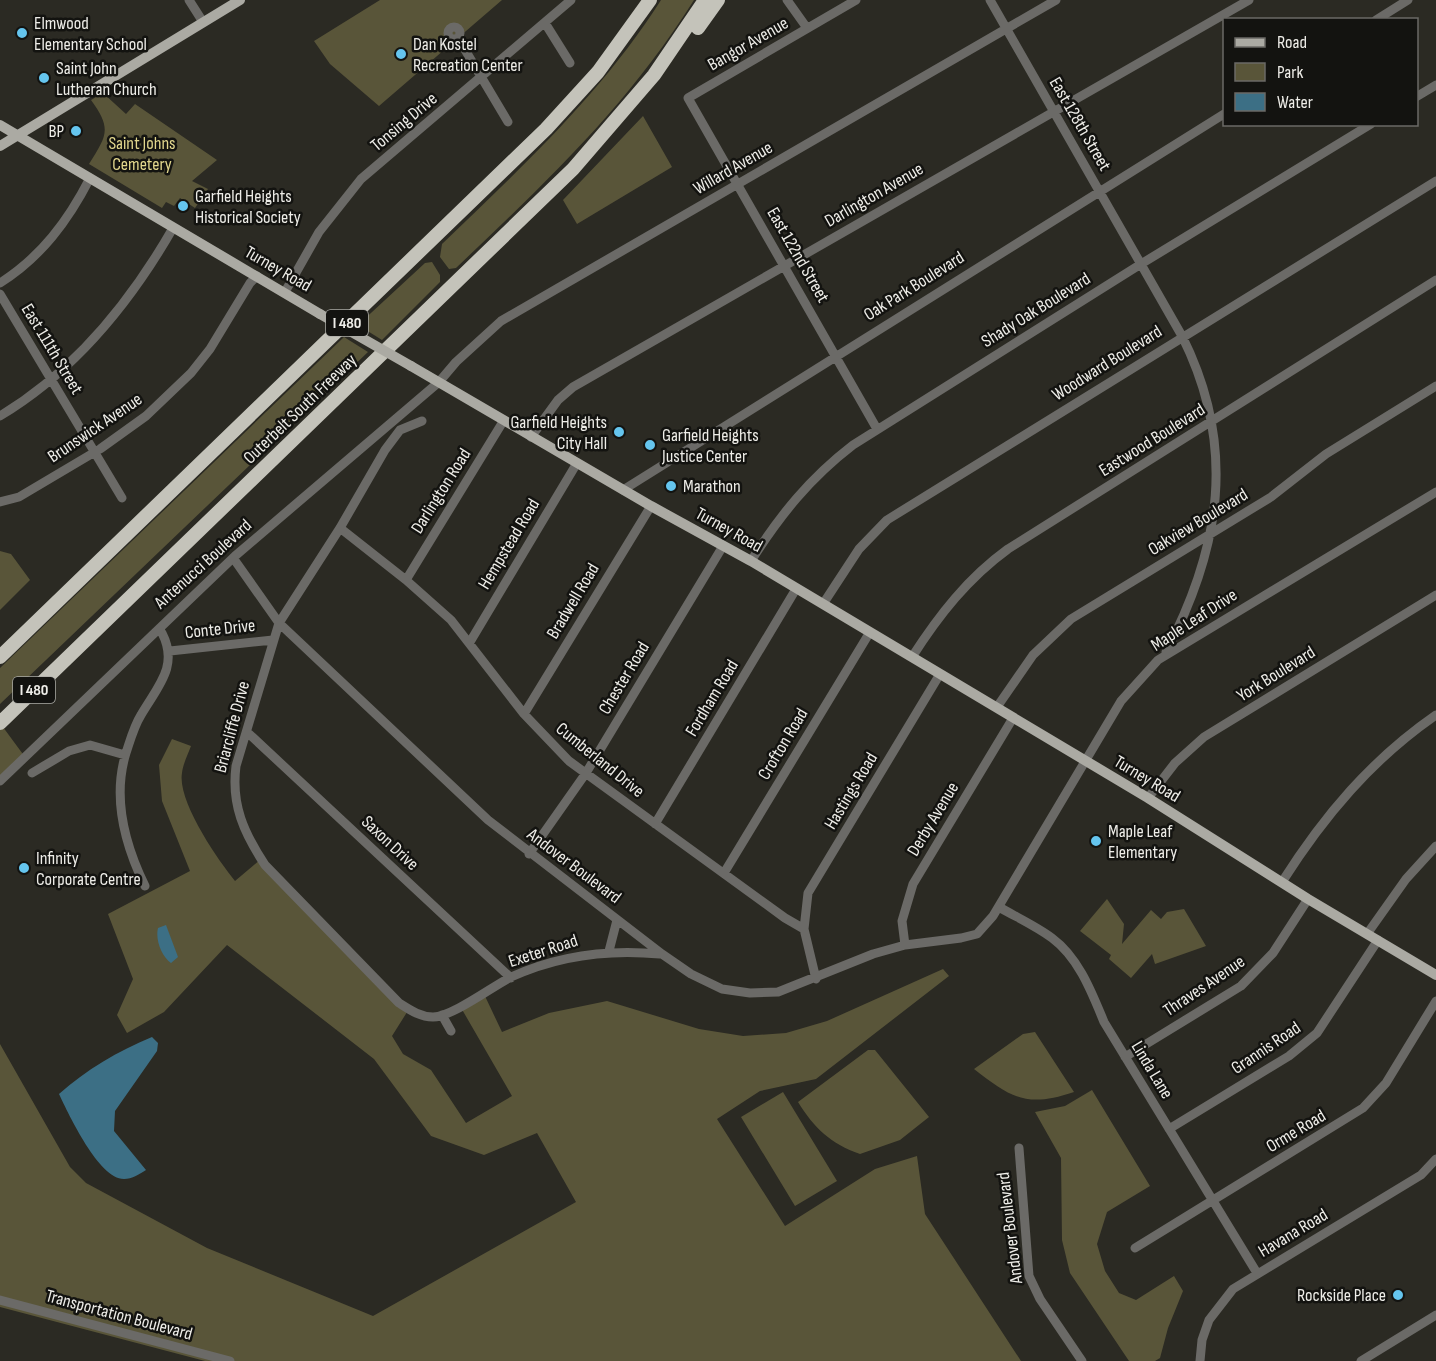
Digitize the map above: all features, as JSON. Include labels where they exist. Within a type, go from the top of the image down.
[{"type":"highway","name":"Outerbelt South Freeway","points":[[0,657],[546,129],[598,72],[650,0]]},
{"type":"highway","name":"Outerbelt South Freeway","points":[[0,723],[573,169],[654,75],[705,0]]},
{"type":"highway","points":[[654,75],[683,51],[718,0]]},
{"type":"highway","points":[[0,650],[27,631]]},
{"type":"highway","points":[[0,718],[69,657]]},
{"type":"main road","points":[[0,146],[240,0]]},
{"type":"main road","name":"Turney Road","points":[[0,125],[622,490],[751,561],[1014,717],[1308,899],[1436,975]]},
{"type":"street","points":[[189,0],[203,22]]},
{"type":"street","name":"Tonsing Drive","points":[[285,292],[319,232],[362,179],[572,0]]},
{"type":"street","points":[[787,0],[807,28]]},
{"type":"street","name":"Bangor Avenue","points":[[688,98],[856,0]]},
{"type":"street","name":"East 128th Street","points":[[990,0],[1182,336],[1197,371],[1211,422],[1216,486],[1212,532],[1192,599],[1165,654]]},
{"type":"street","name":"Willard Avenue","points":[[439,382],[501,321],[1056,0]]},
{"type":"street","name":"Darlington Avenue","points":[[531,437],[558,400],[573,387],[1249,0]]},
{"type":"street","points":[[1379,18],[1408,0]]},
{"type":"street","points":[[545,23],[570,63]]},
{"type":"street","points":[[458,38],[508,122]]},
{"type":"street","points":[[1418,96],[1436,85]]},
{"type":"street","name":"East 122nd Street","points":[[688,98],[877,429]]},
{"type":"street","name":"Oak Park Boulevard","points":[[622,490],[836,354],[1223,115]]},
{"type":"street","name":"Shady Oak Boulevard","points":[[751,561],[779,516],[802,489],[826,465],[877,429],[1140,264],[1368,126]]},
{"type":"street","points":[[0,283],[32,259],[52,238],[74,208],[90,178]]},
{"type":"street","name":"Woodward Boulevard","points":[[823,604],[860,549],[887,520],[1436,181]]},
{"type":"street","points":[[0,416],[51,380],[100,333],[121,308],[173,228]]},
{"type":"street","name":"Brunswick Avenue","points":[[0,502],[19,497],[94,452],[146,416],[191,373],[210,349],[250,283],[257,276]]},
{"type":"street","name":"Eastwood Boulevard","points":[[912,657],[948,604],[990,562],[1436,280]]},
{"type":"street","name":"East 111th Street","points":[[0,294],[122,498]]},
{"type":"street","name":"Antenucci Boulevard","points":[[0,781],[235,556],[439,382]]},
{"type":"street","name":"Oakview Boulevard","points":[[997,707],[1033,655],[1066,624],[1271,497],[1326,454],[1436,386]]},
{"type":"street","name":"Darlington Road","points":[[406,580],[504,420]]},
{"type":"street","name":"Briarcliffe Drive","points":[[422,421],[400,430],[385,450],[340,528],[279,623],[236,766],[233,788],[239,817],[248,839],[265,865],[399,1004],[416,1014],[434,1017],[442,1015]]},
{"type":"street","name":"Hempstead Road","points":[[470,642],[577,463]]},
{"type":"street","name":"Maple Leaf Drive","points":[[977,934],[999,907],[1121,701],[1165,654],[1436,492]]},
{"type":"street","name":"Bradwell Road","points":[[524,714],[651,506]]},
{"type":"street","name":"Cumberland Drive","points":[[340,528],[406,580],[451,620],[544,738],[586,773],[655,824],[804,928]]},
{"type":"street","name":"Chester Road","points":[[529,854],[586,773],[723,546]]},
{"type":"street","name":"Andover Boulevard","points":[[236,562],[279,623],[488,820],[529,854],[691,974],[722,989],[750,993],[778,992],[816,979],[873,954],[905,945],[961,939],[977,934]]},
{"type":"street","name":"Fordham Road","points":[[655,824],[796,589]]},
{"type":"street","name":"York Boulevard","points":[[1148,798],[1175,762],[1204,737],[1436,595]]},
{"type":"street","name":"Crofton Road","points":[[724,873],[870,632]]},
{"type":"street","points":[[145,886],[131,858],[123,829],[121,780],[125,755],[139,718],[163,680],[170,651],[162,633]]},
{"type":"street","name":"Conte Drive","points":[[170,651],[273,640]]},
{"type":"street","name":"Hastings Road","points":[[804,928],[808,893],[940,674]]},
{"type":"street","points":[[1282,882],[1315,832],[1345,794],[1385,754],[1436,715]]},
{"type":"street","name":"Derby Avenue","points":[[905,945],[902,921],[913,884],[1014,717]]},
{"type":"street","name":"Saxon Drive","points":[[247,732],[511,978]]},
{"type":"street","points":[[32,773],[69,751],[90,745],[125,755]]},
{"type":"street","points":[[1367,934],[1406,879],[1436,846]]},
{"type":"street","name":"Thraves Avenue","points":[[1125,1057],[1241,986],[1273,953],[1308,899]]},
{"type":"street","name":"Linda Lane","points":[[999,907],[1052,938],[1066,952],[1095,998],[1104,1022],[1257,1274]]},
{"type":"street","points":[[609,951],[617,920]]},
{"type":"street","points":[[804,928],[816,979]]},
{"type":"street","name":"Grannis Road","points":[[1169,1129],[1289,1056],[1317,1033],[1378,940]]},
{"type":"street","name":"Exeter Road","points":[[442,1015],[511,978],[571,957],[609,951],[662,954]]},
{"type":"street","name":"Orme Road","points":[[1135,1248],[1363,1108],[1386,1083],[1436,1001]]},
{"type":"street","points":[[442,1015],[451,1031]]},
{"type":"street","name":"Andover Boulevard","points":[[1019,1148],[1029,1276],[1040,1299],[1082,1361]]},
{"type":"street","name":"Havana Road","points":[[1200,1361],[1202,1340],[1209,1320],[1218,1305],[1233,1289],[1421,1175],[1436,1159]]},
{"type":"street","name":"Transportation Boulevard","points":[[0,1300],[230,1361]]},
{"type":"street","points":[[1361,1361],[1436,1315]]},
{"type":"green space","points":[[380,0],[502,0],[379,106],[330,64],[314,41]]},
{"type":"green space","points":[[661,0],[694,0],[641,75],[584,142],[456,268],[449,269],[440,257],[442,244],[530,158],[587,98],[638,34]]},
{"type":"green space","name":"Saint Johns Cemetery","points":[[103,93],[126,114],[135,104],[217,160],[192,181],[208,189],[195,208],[180,198],[174,206],[166,202],[162,208],[89,164],[105,132],[102,118],[91,100]]},
{"type":"green space","points":[[643,116],[672,167],[577,224],[563,200]]},
{"type":"green space","points":[[432,262],[440,275],[440,282],[382,340],[358,325],[425,263]]},
{"type":"green space","points":[[344,337],[368,352],[0,704],[0,668]]},
{"type":"green space","points":[[0,551],[11,554],[30,580],[0,610]]},
{"type":"green space","points":[[0,723],[25,757],[0,781]]},
{"type":"green space","points":[[172,739],[191,746],[182,773],[182,785],[186,799],[200,830],[235,881],[261,859],[409,1009],[392,1036],[403,1054],[431,1070],[466,1123],[512,1096],[460,1006],[484,994],[502,1032],[549,1013],[607,1001],[699,1029],[743,1036],[786,1033],[827,1021],[943,969],[949,976],[816,1079],[760,1091],[717,1119],[785,1226],[875,1169],[917,1156],[925,1214],[1021,1361],[205,1361],[0,1307],[0,1044],[70,1167],[86,1183],[207,1248],[373,1316],[576,1202],[537,1133],[484,1155],[431,1136],[374,1059],[227,945],[164,1012],[127,1033],[117,1015],[133,979],[108,914],[190,871],[162,801],[159,765]]},
{"type":"green space","points":[[1107,899],[1124,924],[1122,944],[1151,910],[1161,919],[1167,912],[1184,909],[1206,946],[1155,964],[1152,954],[1131,978],[1109,959],[1111,955],[1080,931]]},
{"type":"green space","points":[[1035,1032],[1074,1092],[1044,1099],[1020,1097],[999,1087],[974,1069],[1023,1034]]},
{"type":"green space","points":[[868,1050],[875,1050],[929,1117],[900,1140],[860,1154],[840,1145],[824,1134],[810,1120],[798,1102]]},
{"type":"green space","points":[[1092,1090],[1150,1186],[1107,1212],[1097,1244],[1105,1271],[1119,1293],[1136,1300],[1174,1276],[1183,1291],[1168,1328],[1160,1358],[1155,1361],[1129,1361],[1070,1273],[1062,1240],[1061,1158],[1035,1112],[1065,1106]]},
{"type":"green space","points":[[783,1092],[837,1181],[795,1206],[741,1117]]},
{"type":"water","points":[[166,925],[178,957],[171,963],[158,943],[158,928]]},
{"type":"water","points":[[152,1037],[158,1043],[157,1051],[115,1111],[114,1131],[146,1170],[124,1179],[114,1176],[95,1158],[77,1130],[59,1094],[103,1062]]},
{"type":"place","name":"Elmwood Elementary School","points":[[22,33]]},
{"type":"place","name":"Dan Kostel Recreation Center","points":[[401,54]]},
{"type":"place","name":"Saint John Lutheran Church","points":[[44,78]]},
{"type":"place","name":"BP","points":[[76,131]]},
{"type":"place","name":"Garfield Heights Historical Society","points":[[183,206]]},
{"type":"place","name":"Garfield Heights City Hall","points":[[619,432]]},
{"type":"place","name":"Garfield Heights Justice Center","points":[[650,445]]},
{"type":"place","name":"Marathon","points":[[671,486]]},
{"type":"place","name":"Maple Leaf Elementary","points":[[1096,841]]},
{"type":"place","name":"Infinity Corporate Centre","points":[[24,868]]},
{"type":"place","name":"Rockside Place","points":[[1398,1295]]}]
